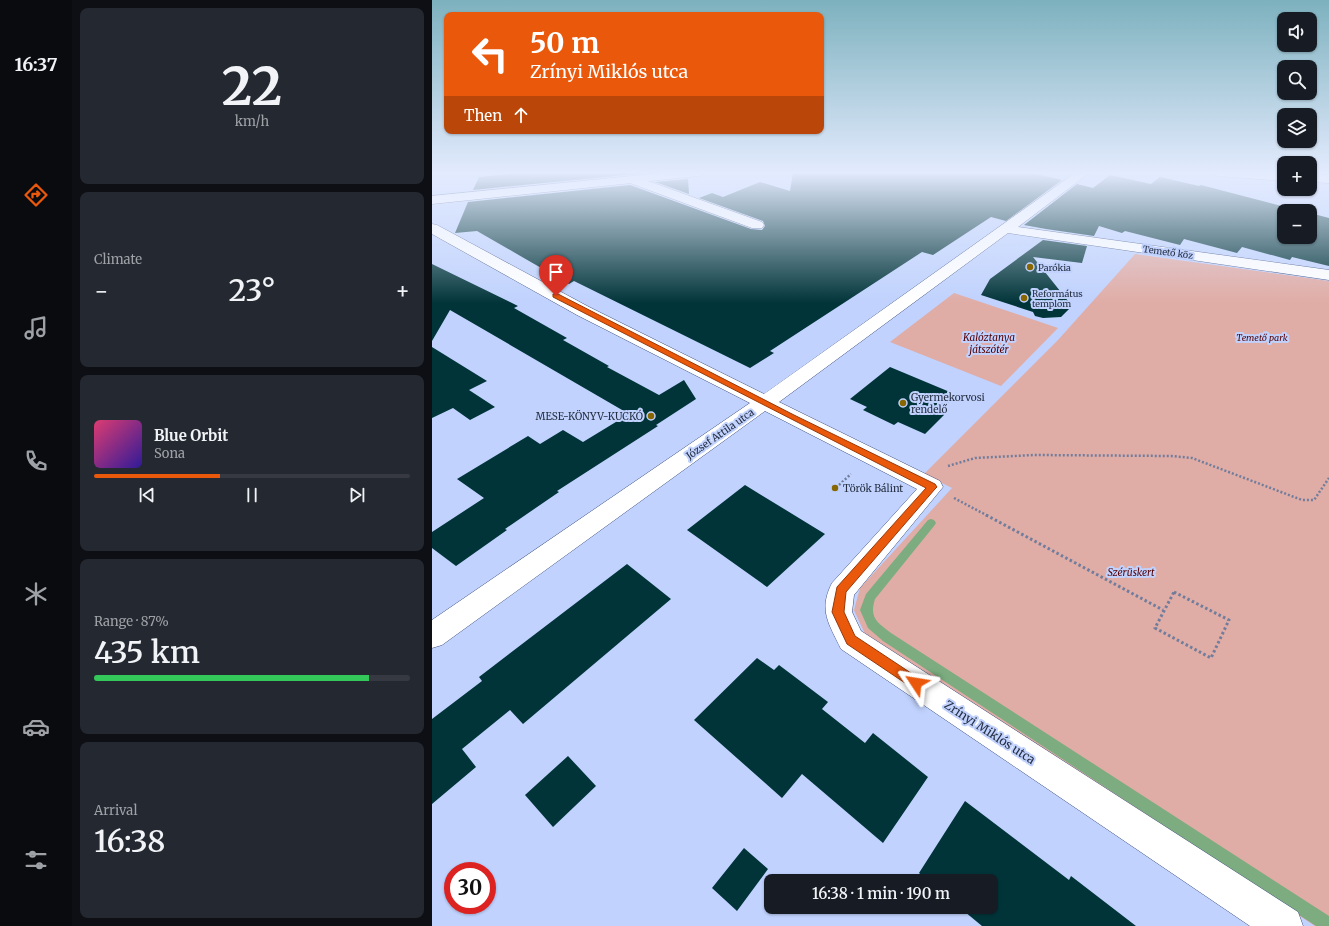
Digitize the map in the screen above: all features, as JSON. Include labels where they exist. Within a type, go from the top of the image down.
[{"type":"street","points":[[733,216],[757,225]]},
{"type":"street","name":"József Attila utca","points":[[436,626],[764,403],[1024,216]]},
{"type":"street","points":[[432,228],[583,311],[927,484]]},
{"type":"street","name":"Temető köz","points":[[1006,229],[1329,275]]},
{"type":"street","name":"Zrínyi Miklós utca","points":[[927,484],[841,591],[838,612],[851,640],[1284,926]]},
{"type":"path","points":[[1163,610],[927,484],[949,466],[965,460],[975,458],[1034,455],[1171,456],[1192,458],[1302,500],[1314,500],[1329,478]]},
{"type":"path","points":[[1174,592],[1229,620],[1211,658],[1155,628],[1163,610],[1174,592]]},
{"type":"green space","name":"Szérüskert","points":[[1135,254],[1329,281],[1329,926],[1315,926],[865,634],[854,610],[860,588],[952,488],[924,474],[1058,340]]},
{"type":"green space","name":"Kalóztanya játszótér","points":[[954,293],[1058,328],[1001,386],[890,342]]},
{"type":"building","points":[[462,216],[716,216],[751,229],[762,230],[765,226],[763,221],[750,216],[1013,216],[1006,221],[991,217],[933,255],[922,252],[770,351],[774,353],[750,368],[574,281],[569,284],[477,231],[455,233]]},
{"type":"building","points":[[1035,216],[1277,216],[1277,244],[1317,244],[1317,216],[1322,216],[1329,218],[1329,266],[1292,257],[1290,260],[1242,247],[1237,253],[1184,239],[1180,245],[1125,231],[1122,233],[1099,226],[1094,236],[1024,225]]},
{"type":"building","points":[[1043,240],[1087,246],[1082,263],[1033,257],[1072,306],[1061,317],[1043,318],[1035,316],[1033,312],[981,295],[990,279]]},
{"type":"building","points":[[432,264],[518,306],[514,308],[567,338],[563,340],[609,366],[607,367],[659,395],[684,380],[696,399],[656,425],[658,426],[557,491],[559,492],[505,529],[507,530],[456,566],[432,548],[432,532],[484,498],[457,479],[528,436],[540,444],[563,430],[583,442],[629,414],[450,310],[432,341]]},
{"type":"building","points":[[432,347],[487,381],[469,390],[495,407],[470,420],[453,408],[432,418]]},
{"type":"building","name":"Gyermekorvosi rendelő","points":[[890,367],[957,395],[943,408],[949,410],[925,434],[898,422],[894,425],[863,410],[867,407],[850,399]]},
{"type":"building","points":[[745,485],[825,534],[767,587],[687,530]]},
{"type":"building","points":[[627,564],[671,599],[523,724],[510,710],[462,749],[476,767],[432,804],[432,719],[482,681],[479,677]]},
{"type":"building","points":[[757,658],[774,670],[779,665],[828,702],[822,709],[865,743],[873,733],[928,777],[883,843],[802,774],[782,798],[694,720]]},
{"type":"building","points":[[568,756],[596,786],[553,827],[525,795]]},
{"type":"building","points":[[965,801],[1069,880],[1071,876],[1136,926],[982,926],[967,914],[998,914],[998,874],[919,873]]},
{"type":"building","points":[[744,848],[768,869],[737,911],[712,888]]},
{"type":"waterway","points":[[931,523],[870,597],[866,610],[872,625],[887,637],[1329,925]]},
{"type":"place","name":"Parókia","points":[[1030,267]]},
{"type":"place","name":"Református templom","points":[[1024,298]]},
{"type":"place","name":"Gyermekorvosi rendelő","points":[[903,403]]},
{"type":"place","name":"MESE-KÖNYV-KUCKÓ","points":[[651,416]]},
{"type":"place","name":"Török Bálint","points":[[835,488]]},
{"type":"route","points":[[556,296],[932,487],[841,591],[838,612],[851,640],[916,683]]},
{"type":"park label","name":"Temető park","points":[[1262,337]]}]
